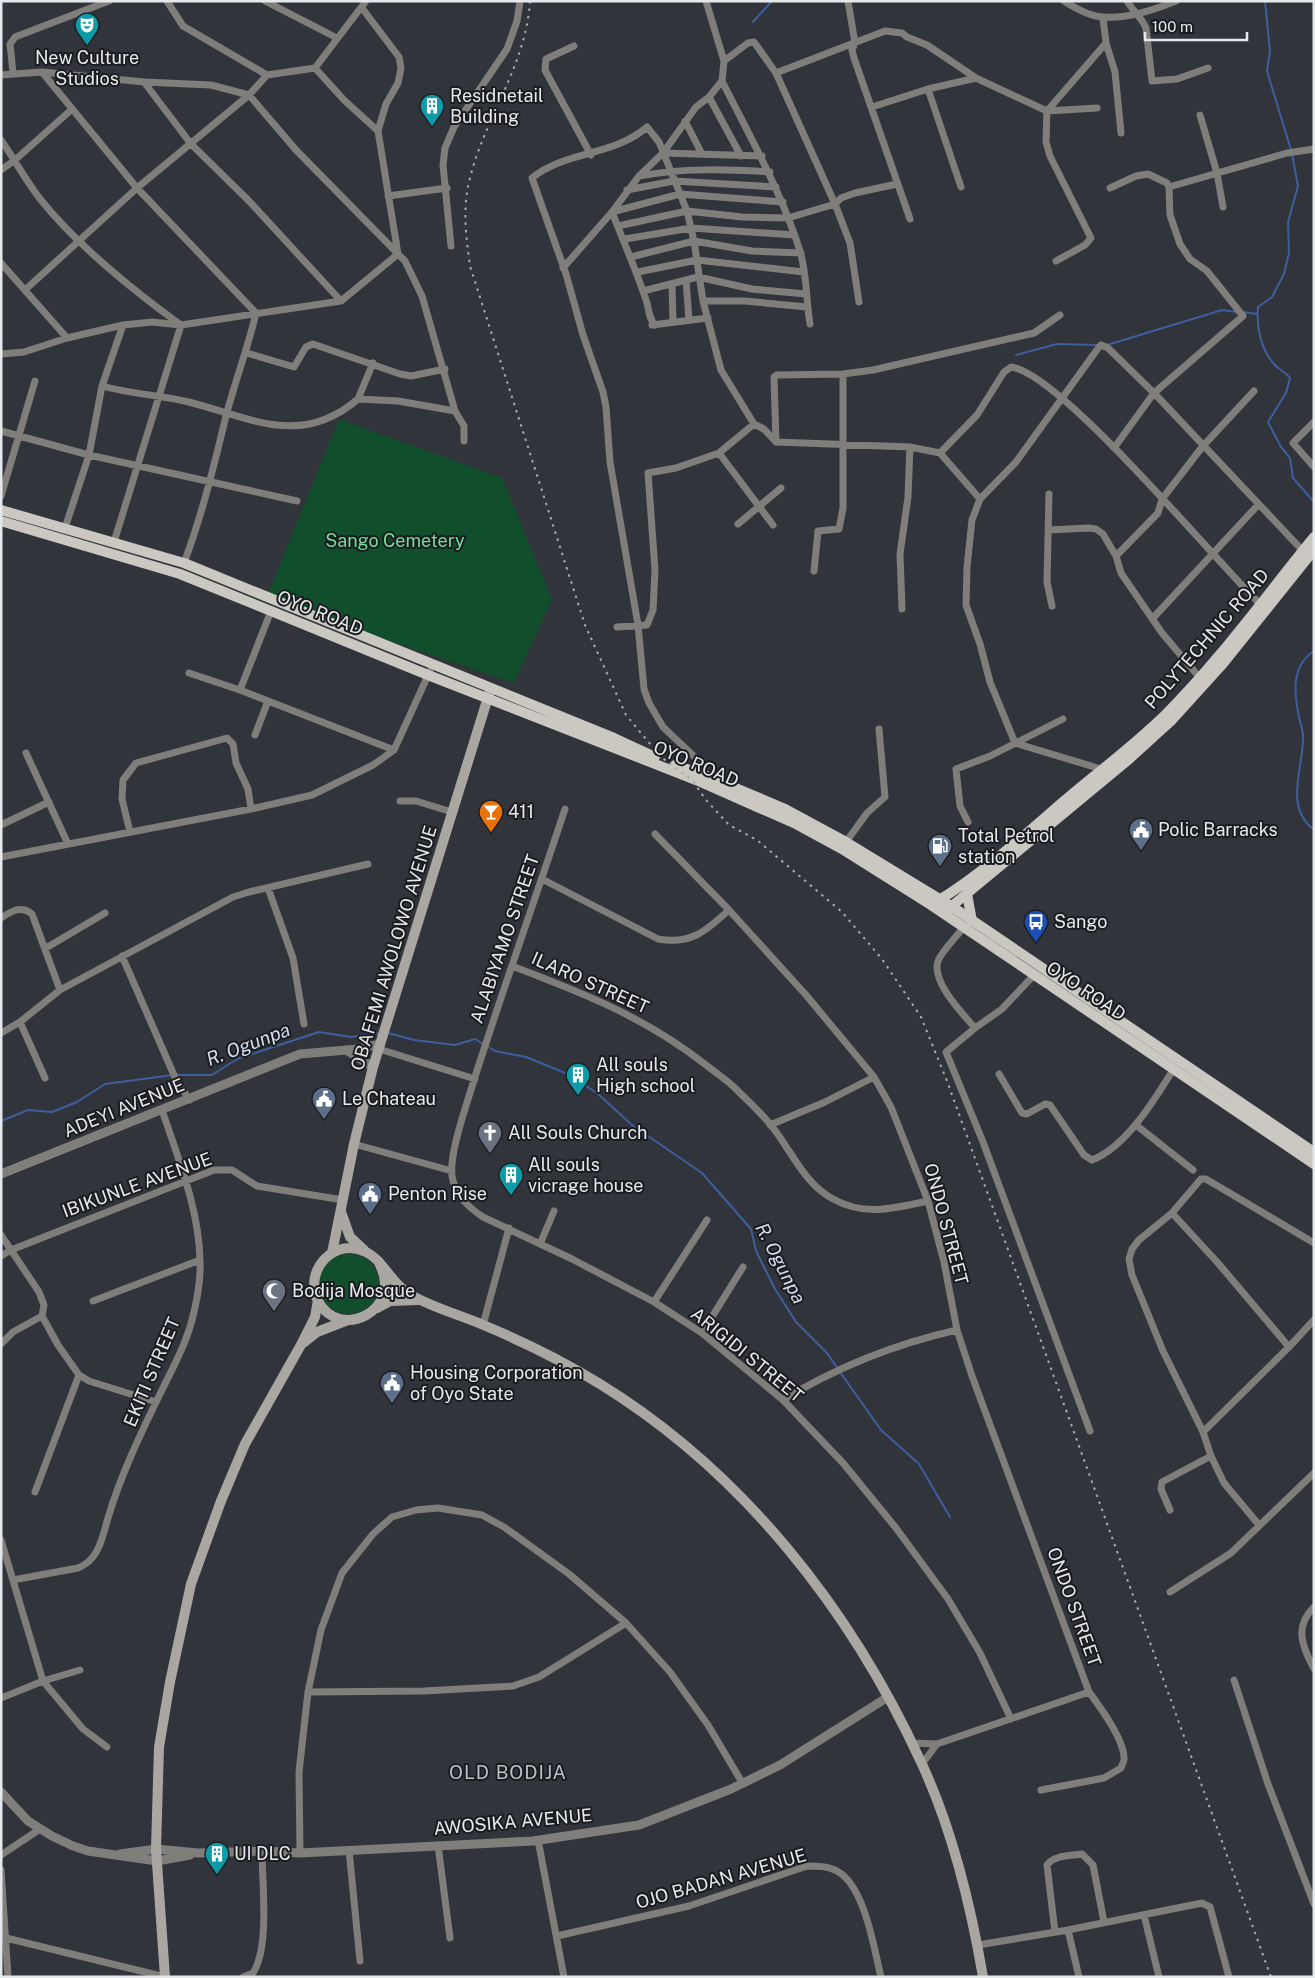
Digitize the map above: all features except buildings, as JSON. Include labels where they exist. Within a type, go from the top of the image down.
[{"type":"main road","name":"OYO ROAD","points":[[1,510],[184,563],[432,664],[490,693],[667,763],[821,837],[935,903],[951,906],[968,924],[1034,975],[1174,1070],[1193,1077],[1314,1152]]},
{"type":"main road","name":"OYO ROAD","points":[[1,521],[180,574],[428,675],[490,693]]},
{"type":"main road","name":"POLYTECHNIC ROAD","points":[[935,903],[960,888],[1020,845],[1127,761],[1172,720],[1221,666],[1314,537]]},
{"type":"main road","name":"POLYTECHNIC ROAD","points":[[942,913],[968,894],[1101,769],[1127,751],[1200,678],[1314,550]]},
{"type":"main road","name":"OBAFEMI AWOLOWO AVENUE","points":[[332,1253],[354,1144],[373,1067],[490,693]]},
{"type":"main road","name":"OYO ROAD","points":[[700,778],[783,808],[846,842],[935,903],[942,913],[968,924],[1193,1077],[1314,1164]]},
{"type":"main road","points":[[968,894],[968,924]]},
{"type":"main road","name":"OBAFEMI AWOLOWO AVENUE","points":[[341,1211],[350,1237],[372,1255]]},
{"type":"main road","points":[[165,1977],[156,1849],[159,1747],[170,1682],[191,1584],[221,1501],[245,1444],[302,1343],[314,1317],[318,1300],[314,1282],[316,1274],[325,1258],[332,1253],[348,1248],[357,1248],[372,1255],[397,1287],[419,1300],[483,1325],[552,1357],[598,1382],[660,1423],[775,1533],[849,1629],[888,1697],[922,1764],[960,1872],[984,1977]]},
{"type":"main road","points":[[376,1308],[383,1297],[386,1284],[380,1264]]},
{"type":"main road","points":[[318,1300],[330,1314],[348,1320]]},
{"type":"main road","points":[[302,1343],[318,1332],[348,1320],[364,1317],[390,1301],[419,1300]]},
{"type":"street","points":[[13,72],[10,44],[15,37],[109,1]]},
{"type":"street","points":[[167,1],[184,26],[267,75],[315,68],[364,5],[399,57],[401,68],[398,83],[386,104],[378,131],[398,254]]},
{"type":"street","points":[[265,1],[337,38]]},
{"type":"street","points":[[451,246],[447,188],[443,165],[445,148],[459,120],[507,49],[518,22],[520,1]]},
{"type":"street","points":[[564,268],[612,212],[639,176],[663,153],[696,107],[709,97],[722,81],[724,61],[706,1]]},
{"type":"street","points":[[848,1],[855,43],[852,50],[854,58],[910,219]]},
{"type":"street","points":[[1064,1],[1075,8],[1103,18],[1149,11],[1176,1]]},
{"type":"street","points":[[1127,1],[1135,14],[1143,21],[1146,28],[1152,81],[1177,79],[1208,68]]},
{"type":"street","points":[[1103,18],[1106,43],[1115,72],[1121,133]]},
{"type":"street","points":[[776,72],[885,31],[896,31],[927,45],[976,78],[1046,111],[1097,108]]},
{"type":"street","points":[[724,61],[748,43],[754,42],[776,72],[835,204],[850,243],[859,302]]},
{"type":"street","points":[[1056,261],[1085,244],[1091,238],[1050,156],[1046,142],[1046,111],[1106,43]]},
{"type":"street","points":[[574,46],[546,60],[545,70],[591,154]]},
{"type":"street","points":[[315,68],[344,100],[378,131]]},
{"type":"street","points":[[1,75],[13,72],[42,72],[144,82],[211,85],[249,95],[296,150],[405,261],[415,277],[455,411],[464,426],[464,441]]},
{"type":"street","points":[[42,72],[71,110],[137,188],[256,313]]},
{"type":"street","points":[[26,289],[137,188],[249,95],[267,75]]},
{"type":"street","points":[[872,107],[928,89],[976,78]]},
{"type":"street","points":[[722,81],[762,156],[783,202],[800,253],[810,324]]},
{"type":"street","points":[[144,82],[191,144],[255,208],[341,300]]},
{"type":"street","points":[[928,89],[961,187]]},
{"type":"street","points":[[709,97],[741,156]]},
{"type":"street","points":[[1,170],[15,160],[71,110]]},
{"type":"street","points":[[1200,115],[1217,173],[1223,207]]},
{"type":"street","points":[[685,121],[702,154]]},
{"type":"street","points":[[700,778],[703,770],[699,761],[664,727],[649,703],[641,671],[638,625],[610,462],[606,407],[564,268],[532,178],[548,166],[591,154],[631,139],[647,127],[659,142],[687,211],[694,241],[703,302],[721,370],[754,424],[764,429],[776,442],[910,447],[940,453],[980,499]]},
{"type":"street","points":[[1,140],[15,160],[26,181],[42,202],[78,240],[181,326]]},
{"type":"street","points":[[1169,187],[1287,153],[1314,149]]},
{"type":"street","points":[[663,153],[762,156]]},
{"type":"street","points":[[639,176],[670,170],[722,168],[770,172]]},
{"type":"street","points":[[1110,188],[1136,176],[1148,174],[1160,178],[1169,187],[1170,214],[1180,244],[1190,259],[1207,271],[1242,316],[1154,393],[1114,448]]},
{"type":"street","points":[[627,190],[674,181],[776,187]]},
{"type":"street","points":[[618,226],[687,211],[742,217],[788,218],[835,204],[841,198],[855,193],[897,184]]},
{"type":"street","points":[[388,196],[447,188]]},
{"type":"street","points":[[612,212],[680,194],[783,202]]},
{"type":"street","points":[[612,212],[638,272],[652,325],[708,318]]},
{"type":"street","points":[[624,239],[691,228],[794,235]]},
{"type":"street","points":[[631,257],[694,241],[752,251],[800,253]]},
{"type":"street","points":[[1,354],[24,352],[67,338],[122,325],[152,322],[181,326],[341,300],[398,254]]},
{"type":"street","points":[[638,272],[697,260],[804,272]]},
{"type":"street","points":[[1,262],[67,338]]},
{"type":"street","points":[[643,291],[698,277],[752,289],[806,294]]},
{"type":"street","points":[[686,280],[689,320]]},
{"type":"street","points":[[672,284],[673,322]]},
{"type":"street","points":[[703,302],[746,301],[807,307]]},
{"type":"street","points":[[184,563],[211,482],[227,414],[247,353],[256,313]]},
{"type":"street","points":[[776,442],[775,376],[843,374],[873,370],[1034,333],[1060,315]]},
{"type":"street","points":[[65,528],[89,455],[102,386],[122,325]]},
{"type":"street","points":[[114,542],[136,464],[181,326]]},
{"type":"street","points":[[247,353],[294,367],[306,347],[313,344],[411,376],[444,369]]},
{"type":"street","points":[[1015,743],[990,682],[980,644],[966,605],[969,539],[972,520],[980,499],[1016,462],[1101,345],[1108,348],[1154,393],[1303,551]]},
{"type":"street","points":[[102,386],[128,394],[187,401],[262,424],[291,426],[334,417],[358,398],[373,363]]},
{"type":"street","points":[[940,453],[977,415],[1004,372],[1011,367],[1024,370],[1062,398],[1114,448],[1264,607]]},
{"type":"street","points":[[814,572],[818,531],[839,529],[843,508],[843,374]]},
{"type":"street","points":[[1,496],[36,381]]},
{"type":"street","points":[[1116,556],[1158,513],[1162,499],[1203,446],[1254,391]]},
{"type":"street","points":[[358,398],[398,401],[455,411]]},
{"type":"street","points":[[1314,422],[1293,443],[1314,467]]},
{"type":"street","points":[[618,627],[647,625],[650,619],[654,596],[655,570],[648,473],[676,468],[720,453],[754,424]]},
{"type":"street","points":[[1,431],[89,455],[297,501]]},
{"type":"street","points":[[902,609],[900,554],[908,496],[910,447]]},
{"type":"street","points":[[720,453],[773,525]]},
{"type":"street","points":[[738,524],[781,488]]},
{"type":"street","points":[[1049,494],[1047,582],[1052,606]]},
{"type":"street","points":[[1153,618],[1258,504]]},
{"type":"street","points":[[1048,530],[1096,529],[1103,534],[1116,556],[1121,573],[1170,642],[1200,678]]},
{"type":"street","points":[[240,690],[270,611]]},
{"type":"street","points":[[1,857],[251,809],[312,795],[373,765],[394,750],[432,664]]},
{"type":"street","points":[[189,673],[268,700],[394,750]]},
{"type":"street","points":[[255,735],[268,700]]},
{"type":"street","points":[[968,822],[960,806],[956,769],[1063,719]]},
{"type":"street","points":[[846,842],[870,808],[885,797],[879,729]]},
{"type":"street","points":[[130,832],[122,799],[123,780],[136,763],[227,738],[233,744],[236,762],[248,788],[251,809]]},
{"type":"street","points":[[1015,743],[1101,769]]},
{"type":"street","points":[[26,753],[68,844]]},
{"type":"street","points":[[400,801],[416,800],[452,812]]},
{"type":"street","points":[[1,825],[49,802]]},
{"type":"street","name":"ALABIYAMO STREET","points":[[475,1079],[483,1050],[565,809]]},
{"type":"street","name":"ONDO STREET","points":[[655,834],[729,910],[817,1009],[874,1077],[891,1107],[928,1201],[944,1262],[957,1330],[1089,1692],[1121,1745],[1125,1758],[1121,1768],[1104,1778],[1041,1790]]},
{"type":"street","points":[[1,1033],[20,1022],[60,990],[233,897],[368,864]]},
{"type":"street","points":[[542,879],[658,940],[674,942],[691,938],[705,932],[729,910]]},
{"type":"street","points":[[268,888],[293,958],[304,1024]]},
{"type":"street","points":[[1,918],[13,910],[27,910],[32,914],[60,990]]},
{"type":"street","points":[[46,948],[105,913]]},
{"type":"street","points":[[968,924],[940,958],[937,966],[947,995],[975,1028]]},
{"type":"street","points":[[122,956],[177,1082],[190,1100]]},
{"type":"street","name":"ILARO STREET","points":[[512,966],[601,1000],[648,1025],[690,1053],[734,1087],[770,1125],[800,1169],[814,1185],[831,1198],[861,1210],[879,1210],[928,1201]]},
{"type":"street","points":[[1034,975],[1002,1009],[946,1052],[982,1142],[1090,1431]]},
{"type":"street","points":[[20,1022],[45,1078]]},
{"type":"street","points":[[382,1039],[475,1079]]},
{"type":"street","name":"ADEYI AVENUE","points":[[1,1174],[190,1100],[300,1054],[346,1050],[382,1039]]},
{"type":"street","points":[[346,1050],[373,1067]]},
{"type":"street","points":[[1000,1074],[1022,1113],[1027,1114],[1045,1104],[1050,1106],[1089,1159],[1095,1159],[1136,1125],[1174,1070]]},
{"type":"street","points":[[770,1125],[825,1102],[874,1077]]},
{"type":"street","name":"ARIGIDI STREET","points":[[475,1079],[460,1128],[452,1171],[459,1197],[471,1210],[654,1302],[702,1333],[783,1400],[843,1463],[896,1528],[948,1598],[980,1653],[1010,1719]]},
{"type":"street","name":"EKITI STREET","points":[[13,1580],[78,1568],[91,1560],[96,1553],[112,1506],[156,1402],[184,1343],[192,1320],[200,1260],[196,1220],[162,1110]]},
{"type":"street","points":[[1136,1125],[1193,1170]]},
{"type":"street","points":[[354,1144],[452,1171]]},
{"type":"street","name":"IBIKUNLE AVENUE","points":[[1,1256],[11,1250],[185,1180],[223,1169],[238,1173],[257,1186],[343,1200]]},
{"type":"street","points":[[1259,1525],[1224,1483],[1211,1456],[1203,1432],[1163,1351],[1132,1275],[1129,1259],[1132,1249],[1139,1240],[1172,1213],[1201,1179],[1206,1179],[1314,1243]]},
{"type":"street","points":[[540,1244],[554,1211]]},
{"type":"street","points":[[1172,1213],[1218,1263],[1289,1347]]},
{"type":"street","points":[[654,1302],[707,1220]]},
{"type":"street","points":[[483,1325],[509,1228]]},
{"type":"street","points":[[1,1235],[39,1292],[44,1304],[42,1316],[78,1375],[89,1381],[156,1402]]},
{"type":"street","points":[[93,1301],[200,1260]]},
{"type":"street","points":[[702,1333],[742,1267]]},
{"type":"street","points":[[1,1344],[13,1332],[42,1316]]},
{"type":"street","points":[[1203,1432],[1314,1320]]},
{"type":"street","points":[[783,1400],[848,1365],[916,1339],[957,1330]]},
{"type":"street","points":[[35,1492],[78,1375]]},
{"type":"street","points":[[1170,1510],[1161,1489],[1162,1482],[1211,1456]]},
{"type":"street","points":[[1170,1592],[1231,1553],[1314,1473]]},
{"type":"street","points":[[300,1853],[299,1772],[308,1692],[321,1630],[342,1573],[372,1534],[392,1517],[416,1510],[438,1508],[460,1510],[482,1516],[504,1527],[544,1555],[626,1623],[670,1672],[708,1725],[743,1784]]},
{"type":"street","points":[[1,1540],[43,1681],[84,1729],[107,1747]]},
{"type":"street","points":[[1314,1607],[1303,1620],[1300,1640],[1314,1669]]},
{"type":"street","points":[[308,1692],[424,1691],[513,1686],[539,1677],[626,1623]]},
{"type":"street","points":[[1,1698],[43,1681],[80,1670]]},
{"type":"street","points":[[1234,1680],[1268,1784],[1314,1904]]},
{"type":"street","points":[[912,1743],[937,1744],[1089,1692]]},
{"type":"street","name":"AWOSIKA AVENUE","points":[[156,1849],[198,1853],[262,1851],[300,1853],[538,1840],[638,1825],[743,1784],[815,1745],[888,1697]]},
{"type":"street","points":[[922,1764],[937,1744]]},
{"type":"street","points":[[1,1792],[16,1810],[52,1836],[88,1851],[120,1854],[157,1861]]},
{"type":"street","points":[[1,1855],[40,1829]]},
{"type":"street","points":[[538,1840],[564,1977]]},
{"type":"street","points":[[438,1845],[450,1938]]},
{"type":"street","points":[[120,1854],[156,1849]]},
{"type":"street","points":[[349,1850],[360,1961]]},
{"type":"street","points":[[243,1977],[253,1973],[261,1955],[263,1934],[262,1851]]},
{"type":"street","name":"AWOSIKA AVENUE","points":[[157,1861],[198,1853]]},
{"type":"street","points":[[1055,1932],[1047,1865],[1050,1860],[1056,1858],[1082,1854],[1093,1865],[1104,1922]]},
{"type":"street","name":"OJO BADAN AVENUE","points":[[557,1936],[689,1906],[807,1866],[821,1866],[838,1871],[860,1899],[881,1977]]},
{"type":"street","points":[[1,1870],[8,1977]]},
{"type":"street","points":[[978,1945],[1207,1904],[1210,1907],[1229,1977]]},
{"type":"street","points":[[1144,1915],[1159,1977]]},
{"type":"street","points":[[1068,1930],[1080,1977]]},
{"type":"street","points":[[6,1938],[165,1977]]},
{"type":"green space","name":"Sango Cemetery","points":[[339,419],[502,478],[552,599],[514,683],[266,599]]},
{"type":"green space","points":[[343,1254],[355,1254],[371,1262],[377,1272],[379,1284],[377,1296],[371,1306],[355,1314],[343,1314],[327,1306],[319,1290],[319,1278],[327,1262]]},
{"type":"waterway","points":[[753,22],[772,1]]},
{"type":"waterway","points":[[1265,1],[1270,51],[1267,71],[1291,150]]},
{"type":"waterway","points":[[1292,154],[1298,186],[1288,222],[1289,253],[1284,274],[1272,297],[1258,307],[1258,322],[1260,338],[1266,353],[1275,365],[1290,378],[1286,393],[1268,422],[1281,447],[1290,458],[1293,478],[1314,502]]},
{"type":"waterway","points":[[1107,345],[1222,310],[1237,312]]},
{"type":"waterway","points":[[1243,312],[1257,314]]},
{"type":"waterway","points":[[1016,355],[1057,344],[1097,345]]},
{"type":"waterway","points":[[1314,651],[1301,664],[1295,690],[1299,719],[1303,731],[1297,798],[1299,810],[1314,830]]},
{"type":"waterway","name":"R. Ogunpa","points":[[177,1075],[212,1075],[237,1059],[319,1032],[351,1037],[381,1033]]},
{"type":"waterway","name":"R. Ogunpa","points":[[388,1033],[414,1040],[455,1045],[475,1039],[495,1051],[526,1057],[565,1073],[597,1093],[632,1125],[702,1173],[751,1229],[756,1251],[775,1289],[796,1322],[827,1353],[838,1369]]},
{"type":"waterway","name":"R. Ogunpa","points":[[1,1121],[28,1110],[52,1112],[77,1102],[105,1084],[173,1075]]},
{"type":"waterway","name":"R. Ogunpa","points":[[840,1372],[881,1430],[919,1464],[950,1517]]},
{"type":"railway","points":[[530,1],[527,25],[521,48],[485,134],[470,178],[465,211],[466,233],[470,266],[585,625],[626,715],[661,757],[692,780],[706,800],[729,825],[757,840],[842,912],[882,959],[921,1017],[947,1081],[1271,1977]]},
{"type":"place","name":"New Culture Studios","points":[[87,46]]},
{"type":"place","name":"Residnetail Building","points":[[432,127]]},
{"type":"place","name":"411","points":[[491,833]]},
{"type":"place","name":"Polic Barracks","points":[[1141,851]]},
{"type":"place","name":"Total Petrol station","points":[[940,867]]},
{"type":"place","name":"Sango","points":[[1036,943]]},
{"type":"place","name":"All souls High school","points":[[578,1096]]},
{"type":"place","name":"Le Chateau","points":[[324,1120]]},
{"type":"place","name":"All Souls Church","points":[[490,1154]]},
{"type":"place","name":"All souls vicrage house","points":[[511,1196]]},
{"type":"place","name":"Penton Rise","points":[[370,1215]]},
{"type":"place","name":"Bodija Mosque","points":[[274,1312]]},
{"type":"place","name":"Housing Corporation of Oyo State","points":[[392,1404]]},
{"type":"place","name":"UI DLC","points":[[217,1875]]},
{"type":"district","name":"OLD BODIJA","points":[[508,1772]]}]
